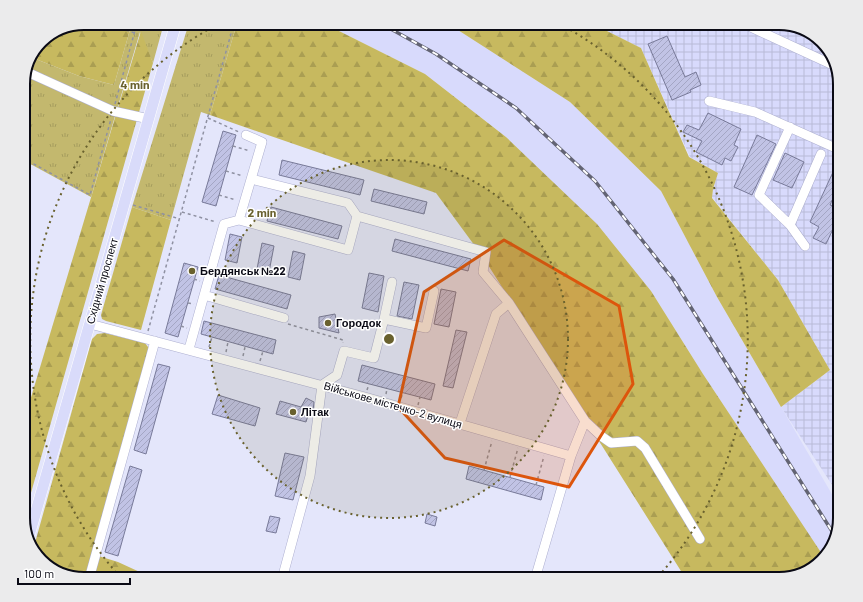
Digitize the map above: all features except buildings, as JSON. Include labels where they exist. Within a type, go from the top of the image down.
[{"type":"main road","name":"Східний проспект","points":[[31,528],[174,30]]},
{"type":"street","points":[[757,30],[829,63]]},
{"type":"street","points":[[31,74],[113,111],[149,119]]},
{"type":"street","points":[[709,101],[755,112],[833,147]]},
{"type":"street","points":[[790,127],[759,195],[790,225],[805,246]]},
{"type":"street","points":[[239,220],[262,142],[246,135]]},
{"type":"street","points":[[790,225],[821,154]]},
{"type":"street","points":[[251,179],[348,203],[357,216],[486,252],[483,272],[509,303],[585,421],[611,443],[637,440],[645,448],[700,539]]},
{"type":"street","points":[[189,349],[224,224],[239,220],[348,250],[357,216]]},
{"type":"street","points":[[284,572],[310,476],[322,385],[337,375],[344,351],[374,358],[392,282]]},
{"type":"street","points":[[384,319],[426,328],[434,291]]},
{"type":"street","points":[[204,295],[284,318]]},
{"type":"street","points":[[460,423],[496,314],[509,303]]},
{"type":"street","name":"Військове містечко-2 вулиця","points":[[90,324],[224,358],[460,423],[571,456]]},
{"type":"street","points":[[91,572],[150,339]]},
{"type":"street","points":[[537,572],[571,456],[585,421]]},
{"type":"path","points":[[30,162],[90,195],[135,32],[128,30]]},
{"type":"path","points":[[150,339],[180,219],[232,30]]},
{"type":"path","points":[[208,118],[246,135]]},
{"type":"path","points":[[233,146],[258,154]]},
{"type":"path","points":[[226,171],[251,179]]},
{"type":"path","points":[[219,195],[244,202]]},
{"type":"path","points":[[125,202],[180,219]]},
{"type":"path","points":[[182,212],[224,224]]},
{"type":"path","points":[[284,318],[288,325],[343,340],[344,351]]},
{"type":"path","points":[[207,354],[212,337]]},
{"type":"path","points":[[224,358],[228,342]]},
{"type":"path","points":[[241,363],[245,347]]},
{"type":"path","points":[[259,368],[263,351]]},
{"type":"path","points":[[484,470],[494,433]]},
{"type":"path","points":[[510,478],[520,441]]},
{"type":"path","points":[[536,485],[546,448]]},
{"type":"highlighted area","points":[[504,240],[619,306],[633,384],[569,487],[445,458],[398,407],[424,292]]},
{"type":"shaded area","points":[[337,30],[458,30],[570,102],[661,191],[717,297],[833,496],[833,525],[827,542],[821,553],[703,374],[651,291],[506,137],[425,74]]},
{"type":"shaded area","points":[[605,30],[786,30],[809,39],[822,51],[829,63],[833,77],[833,486],[781,407],[830,370],[778,280],[712,197],[718,173],[690,157],[641,48]]},
{"type":"green space","points":[[77,30],[130,30],[114,85],[79,76],[36,59],[48,43],[67,33]]},
{"type":"green space","points":[[130,30],[162,30],[153,63],[140,32],[91,197],[30,164],[30,81],[36,59],[79,76],[114,85]]},
{"type":"green space","points":[[187,30],[235,30],[210,115],[201,112],[171,220],[132,207]]},
{"type":"green space","points":[[235,30],[337,30],[425,74],[506,137],[597,224],[651,291],[703,374],[821,552],[820,554],[806,565],[786,572],[682,572],[483,257],[436,193],[210,115]]},
{"type":"green space","points":[[458,30],[605,30],[641,48],[689,157],[718,173],[712,198],[778,280],[830,370],[781,407],[717,297],[661,191],[570,102]]},
{"type":"green space","points":[[141,31],[153,63],[30,496],[30,401]]},
{"type":"green space","points":[[132,207],[171,220],[141,330],[106,321],[102,319],[101,315]]},
{"type":"green space","points":[[105,333],[145,343],[148,347],[148,354],[92,554],[118,562],[140,572],[77,572],[54,563],[41,551],[35,542],[92,339],[97,334]]},
{"type":"railway","points":[[393,30],[436,54],[516,108],[595,181],[673,279],[831,530]]},
{"type":"place","name":"Бердянськ №22","points":[[192,271]]},
{"type":"place","name":"Городок","points":[[328,323]]},
{"type":"place","name":"Літак","points":[[293,412]]}]
